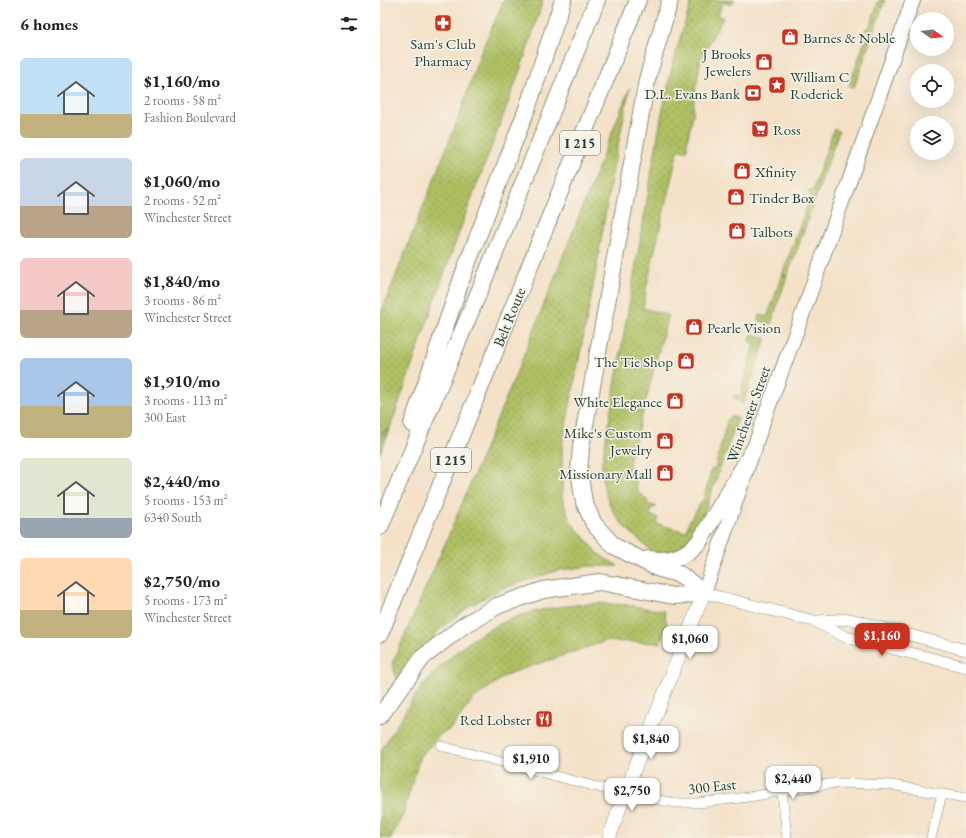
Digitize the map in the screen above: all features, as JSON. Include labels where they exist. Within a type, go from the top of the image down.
[{"type":"highway","points":[[380,520],[463,275],[528,106],[563,0]]},
{"type":"highway","name":"I 215","points":[[380,527],[484,280],[597,0]]},
{"type":"highway","name":"Belt Route","points":[[380,634],[638,0]]},
{"type":"highway","points":[[670,0],[647,80],[581,447],[579,470],[584,502],[594,524],[614,546],[657,568],[681,575],[704,593]]},
{"type":"highway","points":[[637,558],[667,561],[681,556],[699,542],[754,449]]},
{"type":"highway","points":[[380,716],[423,657],[463,626],[497,606],[542,590],[600,582],[674,596],[704,593]]},
{"type":"main road","name":"Winchester Street","points":[[609,838],[625,793],[704,593],[913,0]]},
{"type":"street","points":[[704,593],[814,621],[846,637],[966,668]]},
{"type":"street","points":[[814,621],[850,619],[966,650]]},
{"type":"street","name":"300 East","points":[[442,746],[605,789],[669,802],[698,803],[828,784],[867,783],[891,785],[966,798]]},
{"type":"street","points":[[782,791],[787,838]]},
{"type":"street","points":[[931,838],[942,794]]},
{"type":"green space","points":[[504,0],[543,0],[517,79],[458,235],[390,428],[380,433],[380,318],[460,114],[480,54]]},
{"type":"green space","points":[[692,0],[735,0],[731,5],[723,2],[718,15],[723,18],[701,58],[694,98],[693,115],[687,142],[687,150],[678,150],[645,293],[643,308],[668,315],[633,450],[630,456],[629,473],[636,481],[637,491],[648,501],[647,502],[650,505],[656,506],[656,508],[652,507],[650,515],[658,518],[657,524],[686,532],[689,522],[704,498],[711,470],[715,469],[727,421],[731,416],[738,418],[695,535],[687,544],[686,542],[681,546],[682,549],[653,554],[622,524],[611,508],[603,482],[602,462],[661,118],[674,58]]},
{"type":"green space","points":[[879,0],[885,0],[877,22],[872,20]]},
{"type":"green space","points":[[872,20],[877,22],[870,42],[865,41],[868,32],[865,31],[866,28],[869,28]]},
{"type":"green space","points":[[865,41],[870,42],[854,88],[849,86]]},
{"type":"green space","points":[[778,78],[781,79],[780,81],[784,87],[783,89],[777,90],[777,92],[773,91],[774,89],[770,84],[771,81],[773,82]]},
{"type":"green space","points":[[630,87],[611,179],[595,277],[562,446],[562,497],[570,521],[600,555],[618,566],[591,566],[559,570],[504,588],[471,605],[441,628],[397,679],[392,664],[448,537],[526,350]]},
{"type":"green space","points":[[834,129],[839,131],[820,185],[815,183]]},
{"type":"green space","points":[[815,183],[820,185],[813,205],[808,203],[811,195],[808,192],[809,190],[813,190]]},
{"type":"green space","points":[[808,203],[813,205],[794,258],[789,256]]},
{"type":"green space","points":[[789,256],[794,258],[787,276],[782,275]]},
{"type":"green space","points":[[782,275],[787,276],[777,306],[772,304]]},
{"type":"green space","points":[[772,304],[777,306],[771,324],[758,320],[759,315],[767,317]]},
{"type":"green space","points":[[752,334],[766,338],[743,404],[733,397],[735,395],[740,396],[754,344],[749,341]]},
{"type":"green space","points":[[390,428],[380,454],[380,433]]},
{"type":"green space","points":[[600,603],[626,605],[664,611],[667,625],[660,643],[606,641],[508,674],[473,699],[453,726],[449,730],[442,733],[420,756],[403,815],[391,838],[380,838],[380,754],[427,680],[461,648],[495,626],[519,616],[549,608]]},
{"type":"place","name":"Sam's Club Pharmacy","points":[[443,23]]},
{"type":"place","name":"Barnes & Noble","points":[[790,37]]},
{"type":"place","name":"J Brooks Jewelers","points":[[764,62]]},
{"type":"place","name":"William C Roderick","points":[[777,85]]},
{"type":"place","name":"D.L. Evans Bank","points":[[753,93]]},
{"type":"place","name":"Ross","points":[[760,129]]},
{"type":"place","name":"Xfinity","points":[[742,171]]},
{"type":"place","name":"Tinder Box","points":[[736,197]]},
{"type":"place","name":"Talbots","points":[[737,231]]},
{"type":"place","name":"Pearle Vision","points":[[694,327]]},
{"type":"place","name":"The Tie Shop","points":[[686,361]]},
{"type":"place","name":"White Elegance","points":[[675,401]]},
{"type":"place","name":"Mike's Custom Jewelry","points":[[665,441]]},
{"type":"place","name":"Missionary Mall","points":[[665,473]]},
{"type":"place","name":"Red Lobster","points":[[544,719]]}]
